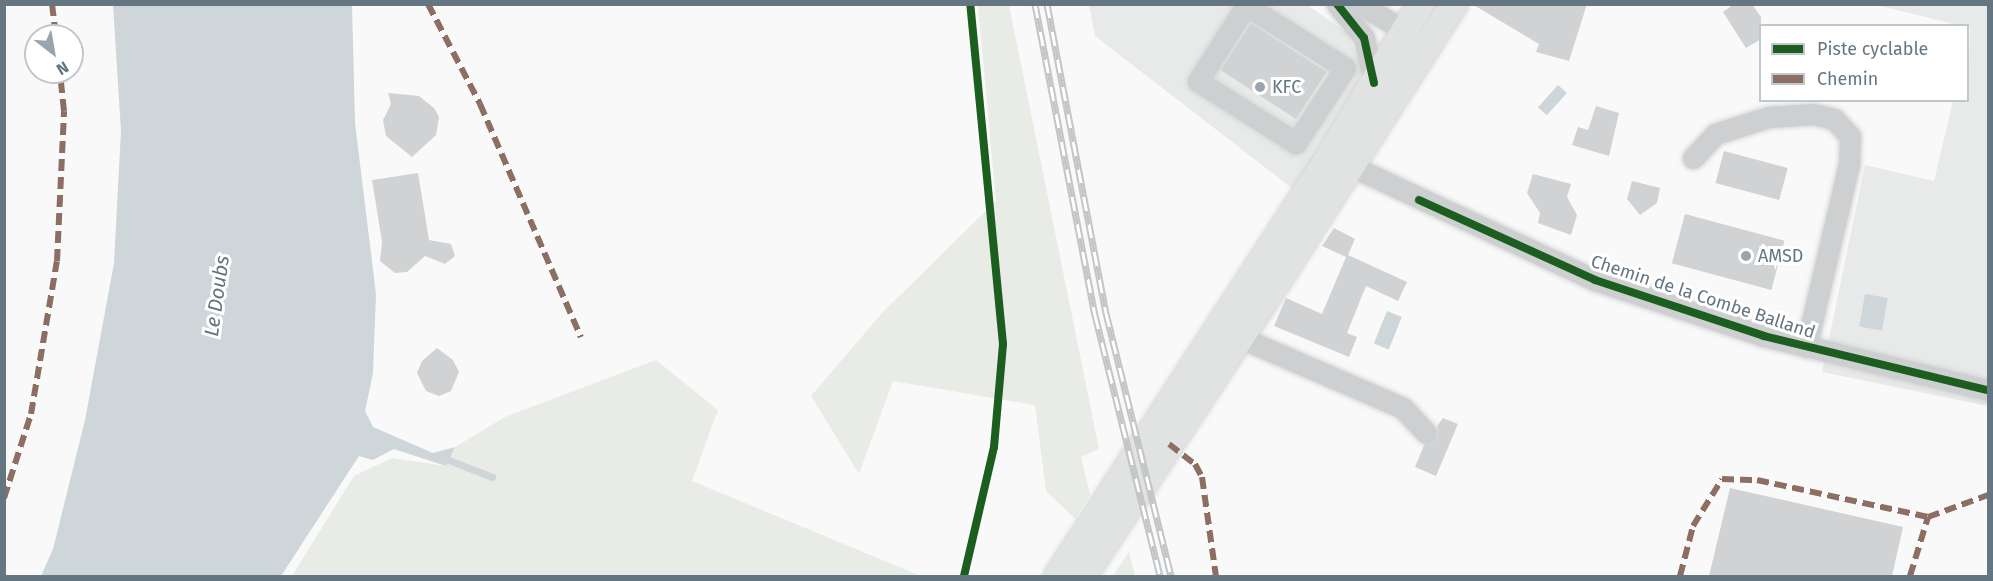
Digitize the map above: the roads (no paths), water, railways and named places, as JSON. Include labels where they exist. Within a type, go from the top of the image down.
[{"type":"main road","points":[[1082,576],[1453,4]]},
{"type":"main road","points":[[1057,576],[1374,83],[1411,13]]},
{"type":"street","points":[[1337,4],[1364,38],[1374,83]]},
{"type":"street","points":[[1360,4],[1411,13],[1433,33]]},
{"type":"street","points":[[1247,5],[1344,68],[1296,143],[1198,81],[1247,5]]},
{"type":"street","points":[[1693,158],[1716,134],[1769,117],[1813,114],[1834,119],[1850,136],[1849,164],[1806,347]]},
{"type":"street","name":"Chemin de la Combe Balland","points":[[1349,165],[1419,200],[1595,280],[1806,347],[1989,390]]},
{"type":"street","points":[[1239,337],[1403,408],[1426,433]]},
{"type":"water","name":"Le Doubs","points":[[113,5],[352,5],[355,123],[376,294],[373,373],[365,411],[373,427],[433,453],[455,447],[446,466],[394,449],[373,460],[359,456],[281,576],[41,576],[53,549],[85,420],[114,263],[121,131]]},
{"type":"water","points":[[1558,85],[1567,93],[1547,115],[1538,107]]},
{"type":"water","points":[[1865,294],[1888,298],[1882,330],[1859,326]]},
{"type":"water","points":[[1387,311],[1402,317],[1389,349],[1374,343]]},
{"type":"waterway","points":[[441,457],[492,477]]},
{"type":"railway","points":[[1035,4],[1095,315],[1160,576]]},
{"type":"railway","points":[[1047,4],[1106,313],[1171,576]]},
{"type":"place","name":"KFC","points":[[1260,87]]},
{"type":"place","name":"AMSD","points":[[1746,256]]}]
